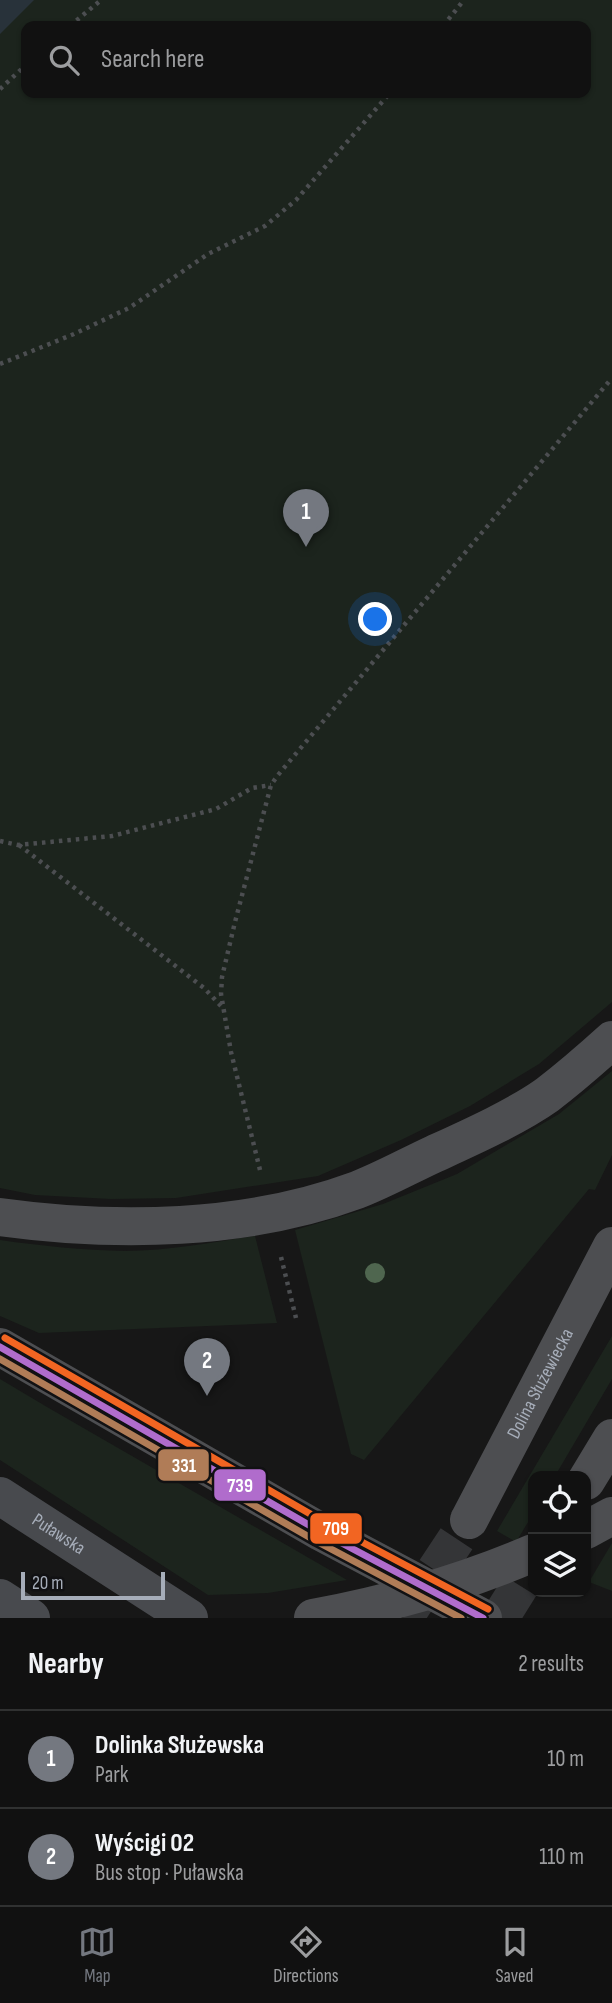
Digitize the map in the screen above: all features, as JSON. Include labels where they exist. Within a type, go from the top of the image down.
[{"type":"main road","points":[[0,1217],[48,1224],[146,1227],[244,1218],[321,1201],[357,1189],[481,1132],[546,1096],[612,1041]]},
{"type":"main road","name":"Dolina Służewiecka","points":[[469,1520],[612,1246]]},
{"type":"main road","points":[[0,1347],[321,1532],[483,1618]]},
{"type":"main road","points":[[591,1473],[612,1438]]},
{"type":"main road","points":[[591,1488],[612,1465]]},
{"type":"main road","name":"Puławska","points":[[0,1496],[189,1618]]},
{"type":"main road","points":[[591,1527],[612,1516]]},
{"type":"main road","points":[[313,1618],[367,1608],[443,1586],[528,1555]]},
{"type":"main road","points":[[0,1598],[31,1618]]},
{"type":"path","points":[[76,21],[101,0]]},
{"type":"path","points":[[447,21],[464,0]]},
{"type":"path","points":[[0,89],[21,70]]},
{"type":"path","points":[[0,364],[129,308],[208,254],[265,226],[296,200],[386,98]]},
{"type":"path","points":[[232,1052],[222,1007],[222,977],[271,785],[612,378]]},
{"type":"path","points":[[0,841],[18,845],[112,836],[216,808],[251,788],[271,785]]},
{"type":"path","points":[[18,845],[204,988],[222,1007]]},
{"type":"shaded area","points":[[0,0],[612,0],[612,1002],[539,1064],[470,1106],[318,1176],[176,1198],[111,1199],[35,1195],[0,1188]]},
{"type":"shaded area","points":[[0,0],[34,0],[0,34]]},
{"type":"shaded area","points":[[612,1071],[612,1155],[595,1190],[589,1189],[364,1460],[351,1454],[295,1230],[383,1204],[457,1174],[559,1114]]},
{"type":"shaded area","points":[[255,1236],[277,1323],[39,1333],[0,1316],[0,1240],[62,1247],[141,1251]]},
{"type":"shaded area","points":[[612,1336],[612,1379],[558,1471],[532,1471]]},
{"type":"shaded area","points":[[0,1379],[347,1580],[268,1593],[208,1595],[0,1460]]},
{"type":"shaded area","points":[[528,1478],[528,1522],[516,1542],[497,1531]]},
{"type":"shaded area","points":[[612,1543],[612,1591],[591,1583]]},
{"type":"tunnel","points":[[404,1618],[469,1520]]},
{"type":"tunnel","points":[[500,1618],[528,1573]]},
{"type":"transit line","name":"709","points":[[5,1338],[326,1523],[488,1609]]},
{"type":"transit line","name":"739","points":[[0,1347],[321,1532],[483,1618]]},
{"type":"transit line","name":"331","points":[[0,1359],[316,1541],[461,1618]]},
{"type":"place","name":"Dolinka Służewska","points":[[306,547]]},
{"type":"place","name":"Wyścigi 02","points":[[207,1396]]}]
